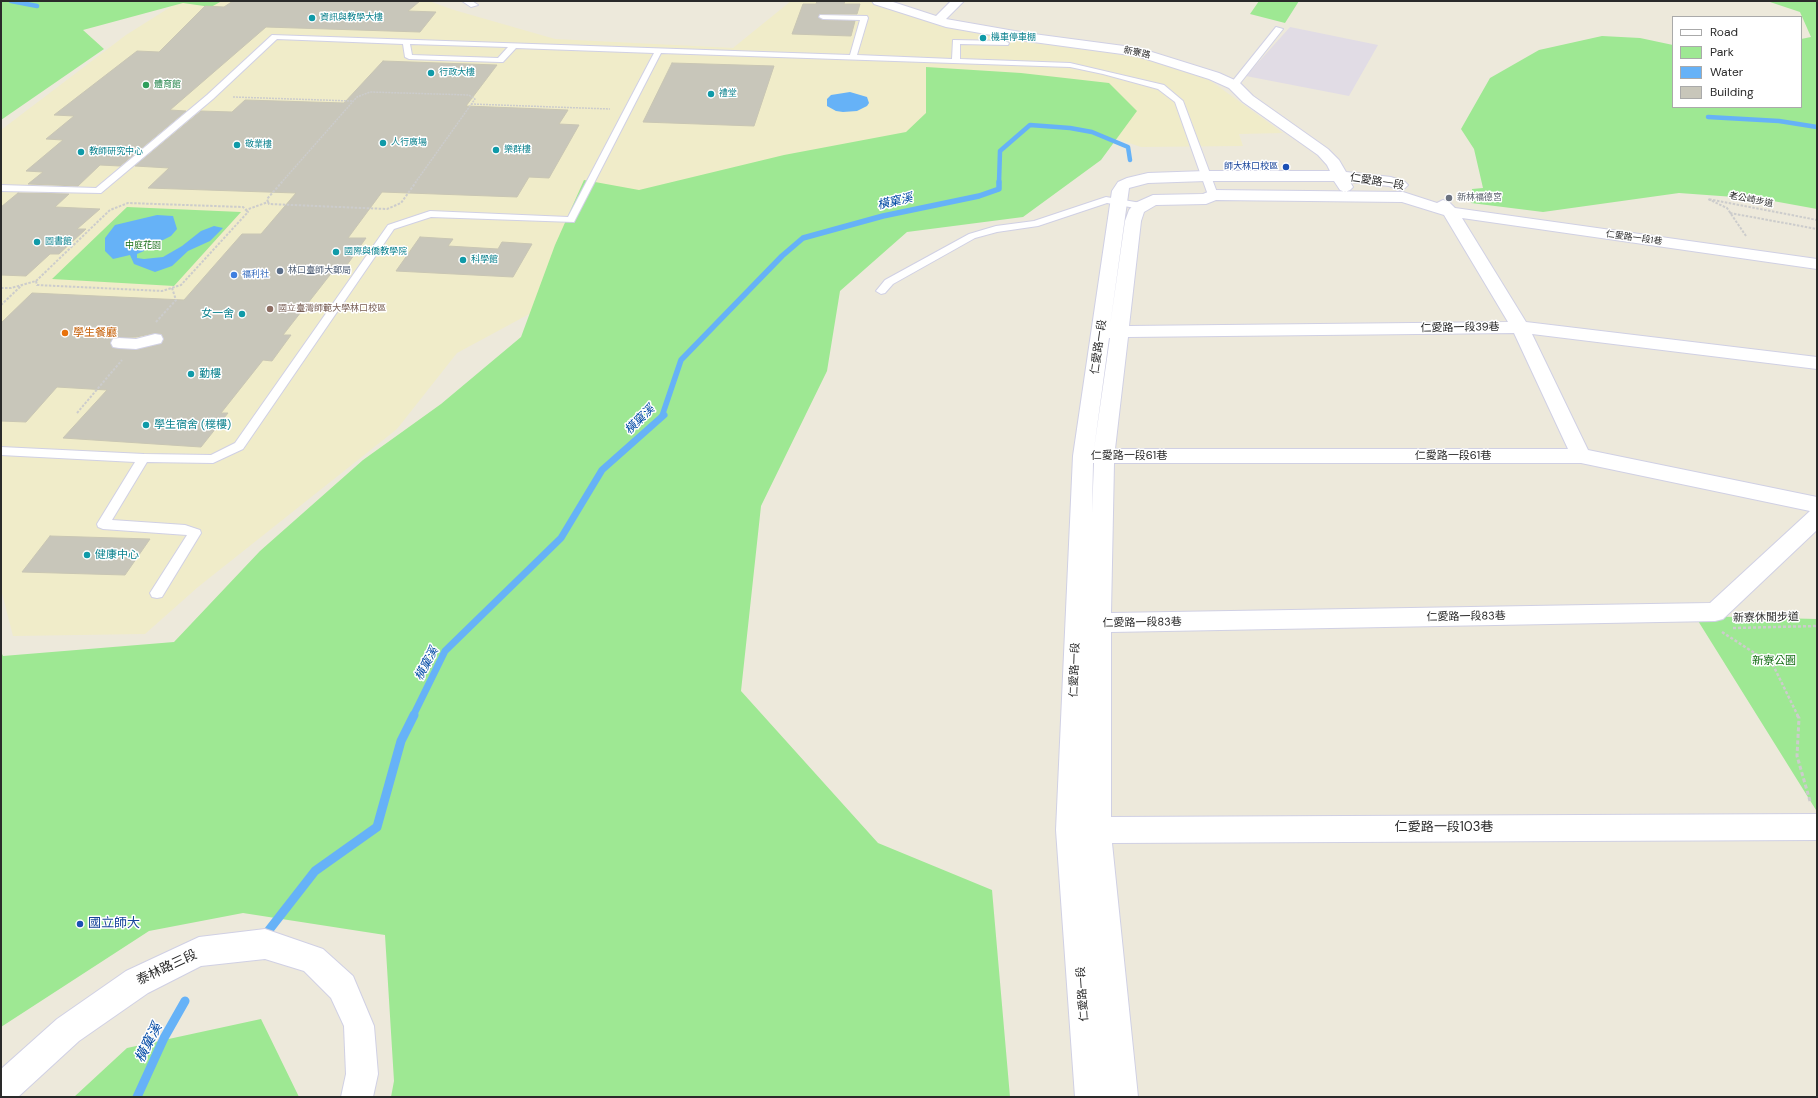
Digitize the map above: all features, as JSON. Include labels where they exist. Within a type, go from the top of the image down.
[{"type":"street","name":"新寮路","points":[[878,1],[938,20],[1026,37],[1139,52],[1214,76],[1234,85],[1248,99],[1323,152],[1334,163],[1339,176],[1350,195]]},
{"type":"street","points":[[938,20],[958,1]]},
{"type":"street","name":"仁愛路一段","points":[[1209,186],[1339,176],[1391,182],[1413,188],[1436,198],[1450,212]]},
{"type":"street","name":"仁愛路一段","points":[[1209,186],[1403,197],[1450,212]]},
{"type":"street","name":"仁愛路一段","points":[[1130,204],[1153,200],[1206,199],[1209,186]]},
{"type":"street","name":"仁愛路一段","points":[[1091,1097],[1070,830],[1088,623],[1094,456],[1110,332],[1133,221],[1137,210],[1130,204]]},
{"type":"street","points":[[1450,212],[1520,327],[1581,456]]},
{"type":"street","name":"仁愛路一段1巷","points":[[1450,212],[1817,264]]},
{"type":"street","name":"仁愛路一段39巷","points":[[1110,332],[1520,327],[1817,363]]},
{"type":"street","points":[[119,344],[136,344],[155,339]]},
{"type":"street","name":"仁愛路一段61巷","points":[[1094,456],[1581,456],[1817,505]]},
{"type":"street","points":[[1716,620],[1817,517]]},
{"type":"street","name":"仁愛路一段83巷","points":[[1088,623],[1716,620]]},
{"type":"street","name":"仁愛路一段","points":[[1088,623],[1097,829],[1122,1097]]},
{"type":"street","name":"仁愛路一段103巷","points":[[1070,830],[1815,818]]},
{"type":"street","name":"泰林路三段","points":[[2,1090],[68,1030],[137,982],[199,952],[265,944],[313,959],[342,987],[359,1026],[362,1074],[357,1097]]},
{"type":"lane","points":[[466,1],[474,5]]},
{"type":"lane","points":[[823,17],[864,18],[853,57]]},
{"type":"lane","points":[[1234,85],[1279,29]]},
{"type":"lane","points":[[1,188],[98,191],[210,97],[275,37],[1070,65],[1161,87],[1179,101],[1209,186]]},
{"type":"lane","points":[[406,42],[409,57],[417,58],[500,60],[514,45]]},
{"type":"lane","points":[[956,61],[956,42],[1005,43]]},
{"type":"lane","points":[[1,451],[144,458],[213,459],[239,446],[390,227],[430,214],[571,220],[659,50]]},
{"type":"lane","points":[[881,291],[888,282],[972,236],[996,229],[1035,224],[1106,200],[1130,204]]},
{"type":"lane","points":[[144,458],[103,524],[185,530],[195,533],[157,592]]},
{"type":"path","points":[[246,210],[268,202],[270,204],[387,209],[401,203],[475,99],[469,95],[370,92],[357,97],[267,199],[268,202]]},
{"type":"path","points":[[210,97],[352,101]]},
{"type":"path","points":[[471,104],[628,110]]},
{"type":"path","name":"老公崎步道","points":[[1817,220],[1708,199],[1727,208],[1729,212],[1817,229]]},
{"type":"path","points":[[1,288],[11,288],[36,281],[110,210],[128,203],[243,207],[246,210]]},
{"type":"path","points":[[36,281],[37,285],[162,291],[181,285],[248,212],[246,210]]},
{"type":"path","points":[[1,305],[23,285]]},
{"type":"path","name":"新寮休閒步道","points":[[1716,620],[1817,626]]},
{"type":"path","name":"新寮休閒步道","points":[[1716,620],[1773,665],[1799,718],[1797,756],[1815,818]]},
{"type":"shaded area","name":"國立臺灣師範大學林口校區","points":[[180,1],[429,1],[454,10],[555,39],[733,48],[791,1],[870,1],[941,23],[1090,48],[1162,63],[1208,79],[1283,133],[1239,134],[1243,146],[1141,147],[1078,126],[620,265],[457,353],[397,429],[198,587],[145,634],[13,636],[1,593],[1,130],[126,35]]},
{"type":"shaded area","points":[[1290,27],[1378,45],[1349,96],[1246,76]]},
{"type":"green space","points":[[1,1],[222,1],[211,7],[183,3],[83,30],[104,49],[1,120]]},
{"type":"green space","points":[[1259,1],[1299,1],[1285,23],[1250,14]]},
{"type":"green space","points":[[1767,1],[1817,1],[1817,209],[1762,199],[1679,193],[1543,212],[1471,203],[1472,189],[1483,188],[1474,149],[1461,129],[1490,78],[1539,50],[1602,36],[1640,38],[1672,45],[1672,108],[1802,108],[1802,39],[1811,37],[1800,12]]},
{"type":"green space","points":[[926,67],[1021,73],[1109,83],[1137,111],[1101,160],[1023,217],[907,232],[840,291],[827,371],[761,506],[741,691],[878,843],[992,890],[1010,1097],[391,1097],[394,1081],[385,935],[243,913],[149,931],[1,1027],[1,652],[3,656],[174,642],[260,551],[363,460],[441,404],[521,337],[555,245],[584,180],[639,190],[784,155],[906,132],[926,113]]},
{"type":"green space","name":"中庭花園","points":[[127,207],[241,212],[174,286],[52,279]]},
{"type":"green space","name":"新寮公園","points":[[1695,616],[1817,619],[1817,810],[1816,810]]},
{"type":"green space","points":[[261,1019],[299,1097],[74,1097],[127,1048]]},
{"type":"water","points":[[850,92],[867,97],[869,103],[867,106],[857,111],[843,112],[836,111],[827,106],[827,99],[831,95]]},
{"type":"water","points":[[157,215],[173,216],[177,229],[171,236],[163,240],[143,245],[144,251],[137,254],[137,258],[144,259],[163,257],[182,246],[201,231],[214,226],[223,228],[210,241],[188,251],[172,266],[155,272],[134,264],[130,255],[113,259],[105,251],[105,238],[115,225]]},
{"type":"building","points":[[233,1],[420,1],[408,11],[436,12],[420,32],[266,27],[170,110],[186,111],[120,166],[100,165],[78,186],[28,184],[43,172],[26,171],[63,140],[46,139],[74,116],[54,115],[137,51],[159,52],[205,6],[224,7]]},
{"type":"building","points":[[817,1],[845,1],[844,4],[860,4],[857,14],[820,14],[818,16],[823,20],[855,21],[851,36],[792,34],[803,4],[816,4]]},
{"type":"building","points":[[383,61],[497,65],[466,106],[568,110],[559,124],[579,125],[549,178],[529,177],[517,197],[382,192],[348,238],[366,238],[342,272],[333,271],[283,335],[291,335],[272,361],[263,360],[221,413],[228,413],[201,447],[63,438],[107,390],[57,387],[26,422],[1,421],[1,323],[32,293],[184,300],[242,234],[261,234],[296,193],[148,188],[169,168],[135,166],[201,111],[232,112],[245,100],[344,103]],"holes":[[[155,333],[162,334],[164,340],[161,344],[136,350],[113,348],[110,344],[113,338],[136,337]]]},
{"type":"building","name":"禮堂","points":[[672,63],[774,66],[754,126],[643,122]]},
{"type":"building","name":"圖書館","points":[[18,193],[69,194],[55,207],[100,209],[77,229],[86,229],[59,254],[50,254],[26,276],[1,275],[1,207]]},
{"type":"building","name":"科學館","points":[[420,237],[453,239],[448,246],[498,249],[502,242],[532,244],[513,277],[396,271]]},
{"type":"building","name":"健康中心","points":[[50,536],[150,539],[125,575],[22,572]]},
{"type":"waterway","points":[[11,1],[37,6]]},
{"type":"waterway","points":[[1708,117],[1779,121],[1817,127]]},
{"type":"waterway","name":"橫窠溪","points":[[999,183],[1000,151],[1030,125],[1070,128],[1092,132],[1128,147],[1130,160]]},
{"type":"waterway","name":"橫窠溪","points":[[662,416],[681,360],[782,256],[803,238],[883,216],[979,196],[999,189],[999,183]]},
{"type":"waterway","name":"橫窠溪","points":[[413,716],[445,651],[561,538],[602,470],[664,415]]},
{"type":"waterway","name":"橫窠溪","points":[[269,930],[315,871],[377,827],[401,741],[414,715]]},
{"type":"waterway","name":"橫窠溪","points":[[137,1097],[164,1038],[185,1001]]},
{"type":"place","name":"資訊與教學大樓","points":[[312,18]]},
{"type":"place","name":"機車停車棚","points":[[983,38]]},
{"type":"place","name":"行政大樓","points":[[431,73]]},
{"type":"place","name":"體育館","points":[[146,85]]},
{"type":"place","name":"禮堂","points":[[711,94]]},
{"type":"place","name":"人行廣場","points":[[383,143]]},
{"type":"place","name":"敬業樓","points":[[237,145]]},
{"type":"place","name":"樂群樓","points":[[496,150]]},
{"type":"place","name":"教師研究中心","points":[[81,152]]},
{"type":"place","name":"師大林口校區","points":[[1286,167]]},
{"type":"place","name":"新林福德宮","points":[[1449,198]]},
{"type":"place","name":"圖書館","points":[[37,242]]},
{"type":"place","name":"國際與僑教學院","points":[[336,252]]},
{"type":"place","name":"科學館","points":[[463,260]]},
{"type":"place","name":"林口臺師大郵局","points":[[280,271]]},
{"type":"place","name":"福利社","points":[[234,275]]},
{"type":"place","name":"國立臺灣師範大學林口校區","points":[[270,309]]},
{"type":"place","name":"女一舍","points":[[242,314]]},
{"type":"place","name":"學生餐廳","points":[[65,333]]},
{"type":"place","name":"勤樓","points":[[191,374]]},
{"type":"place","name":"學生宿舍 (樸樓)","points":[[146,425]]},
{"type":"place","name":"健康中心","points":[[87,555]]},
{"type":"place","name":"國立師大","points":[[80,924]]}]
